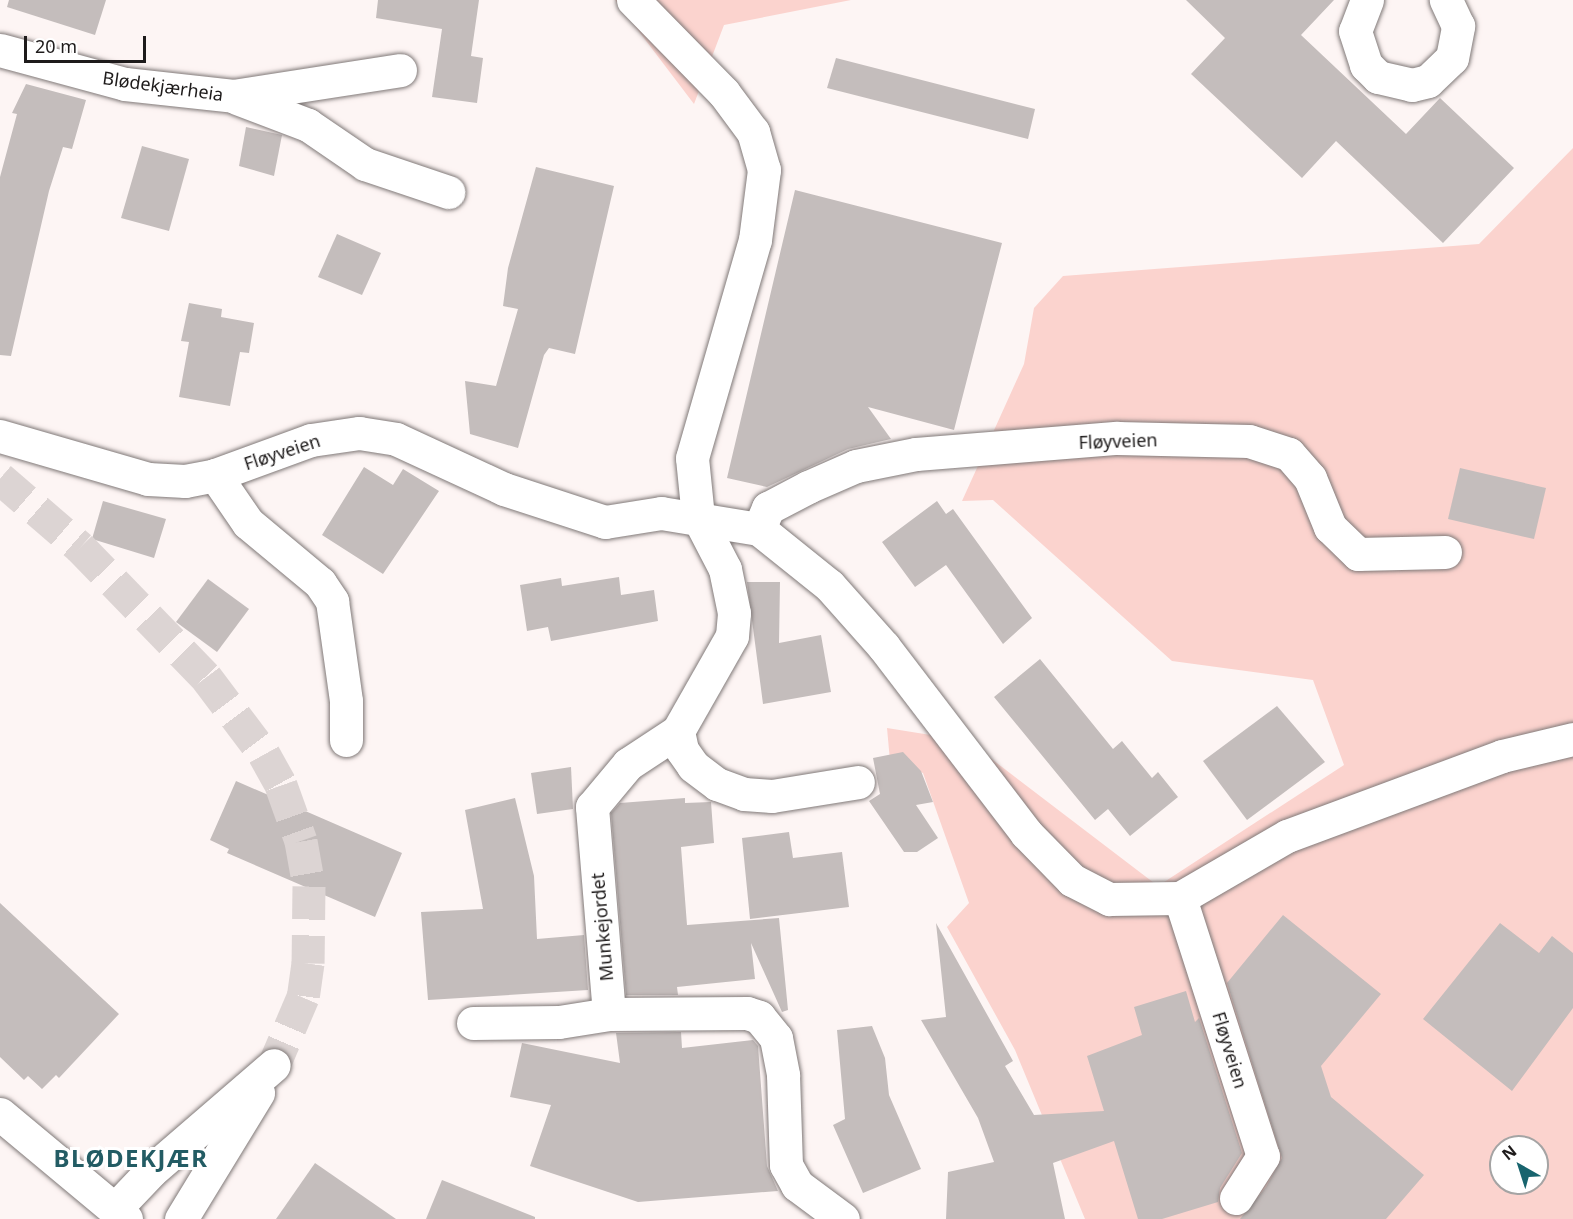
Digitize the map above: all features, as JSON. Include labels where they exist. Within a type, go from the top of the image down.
[{"type":"street","points":[[633,0],[724,93],[753,132],[764,170],[755,240],[692,458],[698,517]]},
{"type":"street","points":[[1367,0],[1355,32],[1357,49],[1378,77],[1412,85],[1428,81],[1452,58],[1458,26],[1446,0]]},
{"type":"street","name":"Blødekjærheia","points":[[0,50],[125,84],[233,96],[400,70]]},
{"type":"street","points":[[233,96],[308,125],[365,164],[448,192]]},
{"type":"street","name":"Fløyveien","points":[[0,436],[148,480],[185,481],[215,475],[310,440],[359,433],[396,439],[504,489],[604,522],[661,513],[698,517],[759,529],[837,594],[884,647],[1026,833],[1072,880],[1109,898],[1180,898],[1263,1156],[1236,1198]]},
{"type":"street","name":"Fløyveien","points":[[759,529],[768,508],[808,487],[856,466],[916,454],[1117,438],[1249,441],[1289,454],[1310,478],[1330,527],[1358,554],[1445,552]]},
{"type":"street","points":[[215,475],[248,523],[320,583],[332,601],[346,701],[346,740]]},
{"type":"street","name":"Munkejordet","points":[[609,1014],[592,807],[628,764],[678,731],[732,636],[734,614],[725,569],[698,517]]},
{"type":"street","points":[[678,731],[682,750],[693,766],[717,784],[744,794],[772,796],[858,782]]},
{"type":"street","points":[[1180,898],[1287,836],[1502,756],[1573,739]]},
{"type":"street","points":[[473,1023],[559,1022],[609,1014],[747,1013],[759,1017],[776,1038],[783,1075],[786,1165],[797,1185],[843,1219]]},
{"type":"street","points":[[0,1114],[121,1214],[151,1171],[274,1065],[181,1219]]},
{"type":"shaded area","points":[[615,0],[851,0],[724,25],[694,104]]},
{"type":"shaded area","points":[[1573,148],[1573,1219],[1085,1219],[1015,1050],[947,927],[969,903],[923,773],[890,761],[887,728],[968,741],[1158,886],[1344,765],[1313,680],[1172,661],[993,500],[962,501],[1024,364],[1034,308],[1063,276],[1479,244]]},
{"type":"building","points":[[9,0],[106,0],[95,35],[7,7]]},
{"type":"building","points":[[378,0],[479,0],[471,56],[483,58],[477,103],[432,97],[442,29],[376,18]]},
{"type":"building","points":[[1186,0],[1334,0],[1301,35],[1406,134],[1440,98],[1514,168],[1443,243],[1336,141],[1302,178],[1191,74],[1225,38]]},
{"type":"building","points":[[836,58],[1035,109],[1028,139],[827,88]]},
{"type":"building","points":[[26,84],[86,100],[72,149],[63,147],[49,191],[11,356],[0,355],[0,177],[17,114],[12,113]]},
{"type":"building","points":[[246,127],[282,135],[274,176],[239,166]]},
{"type":"building","points":[[142,146],[189,159],[169,231],[121,218]]},
{"type":"building","points":[[536,167],[614,186],[575,354],[549,348],[544,355],[518,448],[470,434],[465,381],[496,386],[518,309],[503,306],[508,268]]},
{"type":"building","points":[[795,190],[1002,243],[954,430],[868,407],[891,439],[848,449],[767,487],[727,478]]},
{"type":"building","points":[[337,234],[381,253],[362,295],[318,277]]},
{"type":"building","points":[[189,303],[222,309],[221,317],[254,323],[249,353],[240,352],[230,406],[179,397],[189,342],[181,341]]},
{"type":"building","points":[[364,467],[393,485],[403,469],[439,491],[383,574],[322,535]]},
{"type":"building","points":[[1460,468],[1546,488],[1534,539],[1448,519]]},
{"type":"building","points":[[103,501],[166,519],[154,558],[92,539]]},
{"type":"building","points":[[937,501],[946,514],[953,509],[1032,618],[1003,644],[946,565],[915,587],[882,542]]},
{"type":"building","points":[[619,577],[621,595],[654,590],[658,621],[551,641],[548,627],[527,631],[520,585],[561,578],[562,586]]},
{"type":"building","points":[[208,579],[249,609],[217,652],[176,622]]},
{"type":"building","points":[[747,582],[780,582],[779,643],[821,635],[831,692],[763,704]]},
{"type":"building","points":[[1040,659],[1113,749],[1122,741],[1152,778],[1158,772],[1178,797],[1130,836],[1108,809],[1095,820],[994,697]]},
{"type":"building","points":[[1277,706],[1325,762],[1247,820],[1203,761]]},
{"type":"building","points":[[903,752],[921,771],[933,802],[916,805],[938,838],[917,852],[904,852],[869,801],[880,794],[873,758]]},
{"type":"building","points":[[571,767],[573,809],[537,814],[531,773]]},
{"type":"building","points":[[236,781],[402,853],[375,917],[227,853],[229,849],[210,840]]},
{"type":"building","points":[[515,798],[534,876],[537,939],[584,935],[588,990],[428,1000],[421,912],[483,909],[465,810]]},
{"type":"building","points":[[685,798],[685,803],[711,802],[714,843],[681,847],[687,925],[779,918],[788,1010],[782,1012],[751,943],[755,979],[677,987],[678,995],[626,995],[611,813],[620,803]]},
{"type":"building","points":[[789,832],[793,858],[842,852],[849,907],[750,919],[742,838]]},
{"type":"building","points":[[0,903],[119,1014],[59,1078],[56,1075],[42,1089],[28,1076],[24,1080],[0,1057]]},
{"type":"building","points":[[1283,915],[1381,994],[1321,1066],[1331,1097],[1424,1175],[1386,1219],[1240,1219],[1266,1187],[1282,1158],[1227,983]]},
{"type":"building","points":[[936,923],[1013,1061],[1005,1066],[1034,1115],[1104,1111],[1087,1056],[1142,1035],[1134,1007],[1186,991],[1195,1022],[1199,1018],[1242,1153],[1220,1188],[1218,1202],[1162,1219],[1138,1219],[1114,1141],[1053,1163],[1065,1219],[946,1219],[948,1172],[994,1162],[978,1118],[921,1020],[946,1017]]},
{"type":"building","points":[[1500,923],[1539,953],[1552,936],[1573,953],[1573,1008],[1512,1091],[1423,1019]]},
{"type":"building","points":[[872,1026],[885,1058],[889,1095],[921,1169],[863,1193],[833,1125],[845,1119],[837,1030]]},
{"type":"building","points":[[681,1032],[682,1048],[753,1040],[758,1046],[767,1166],[778,1191],[638,1202],[530,1166],[551,1105],[510,1097],[522,1043],[620,1063],[616,1033]]},
{"type":"building","points":[[315,1163],[396,1219],[276,1219]]},
{"type":"building","points":[[442,1180],[535,1217],[535,1219],[426,1219]]},
{"type":"tunnel","points":[[0,478],[80,547],[206,677],[264,754],[281,785],[301,841],[309,886],[308,963],[303,997],[274,1065]]},
{"type":"district","name":"BLØDEKJÆR","points":[[131,1158]]}]
